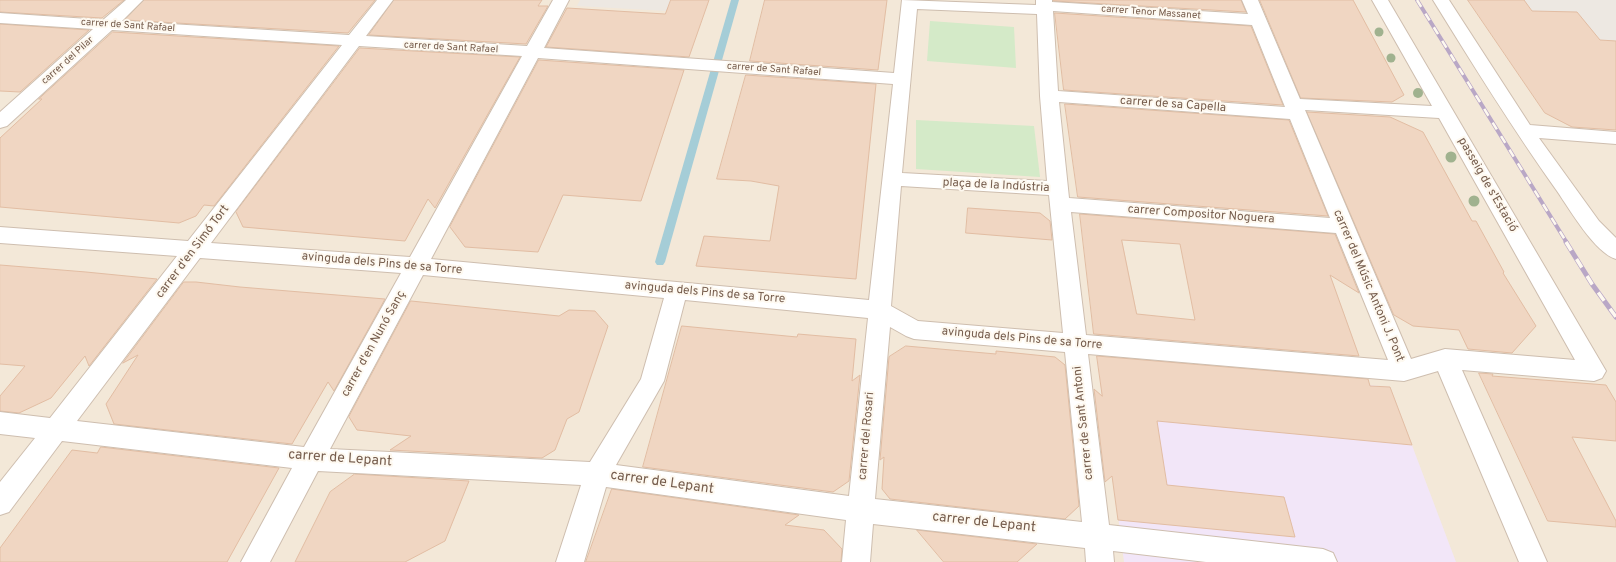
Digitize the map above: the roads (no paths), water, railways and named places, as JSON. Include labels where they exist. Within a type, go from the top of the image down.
[{"type":"street","name":"carrer del Pilar","points":[[0,122],[135,0]]},
{"type":"street","name":"carrer d'en Simó Tort","points":[[0,503],[385,0]]},
{"type":"street","name":"carrer d'en Nunó Sanç","points":[[255,562],[561,0]]},
{"type":"street","name":"carrer del Músic Antoni J. Pont","points":[[1250,0],[1404,371],[1445,359]]},
{"type":"street","name":"passeig de s'Estació","points":[[1380,0],[1594,371],[1445,359]]},
{"type":"street","points":[[1441,0],[1524,131],[1592,226],[1616,251]]},
{"type":"street","points":[[892,179],[910,2],[1044,5]]},
{"type":"street","name":"carrer Tenor Massanet","points":[[1044,5],[1258,20]]},
{"type":"street","name":"plaça de la Indústria","points":[[892,179],[1059,197],[1049,96],[1044,5]]},
{"type":"street","name":"carrer de Sant Rafael","points":[[0,18],[353,42],[533,52],[902,79]]},
{"type":"street","name":"carrer de sa Capella","points":[[1049,96],[1295,109],[1446,113]]},
{"type":"street","points":[[1524,131],[1616,138]]},
{"type":"street","name":"carrer del Rosari","points":[[856,562],[892,179]]},
{"type":"street","name":"carrer Compositor Noguera","points":[[1059,197],[1343,226]]},
{"type":"street","name":"carrer de Sant Antoni","points":[[1059,197],[1100,562]]},
{"type":"street","name":"avinguda dels Pins de sa Torre","points":[[0,236],[416,266],[677,290],[879,310],[914,330],[1404,371]]},
{"type":"street","points":[[570,562],[597,474],[652,382],[677,290]]},
{"type":"street","points":[[1445,359],[1533,562]]},
{"type":"street","name":"carrer de Lepant","points":[[0,422],[311,459],[597,474],[860,510],[1323,562]]},
{"type":"waterway","points":[[660,262],[735,0]]},
{"type":"railway","points":[[1417,0],[1567,243]]},
{"type":"railway","points":[[1566,242],[1592,284],[1616,317]]}]
